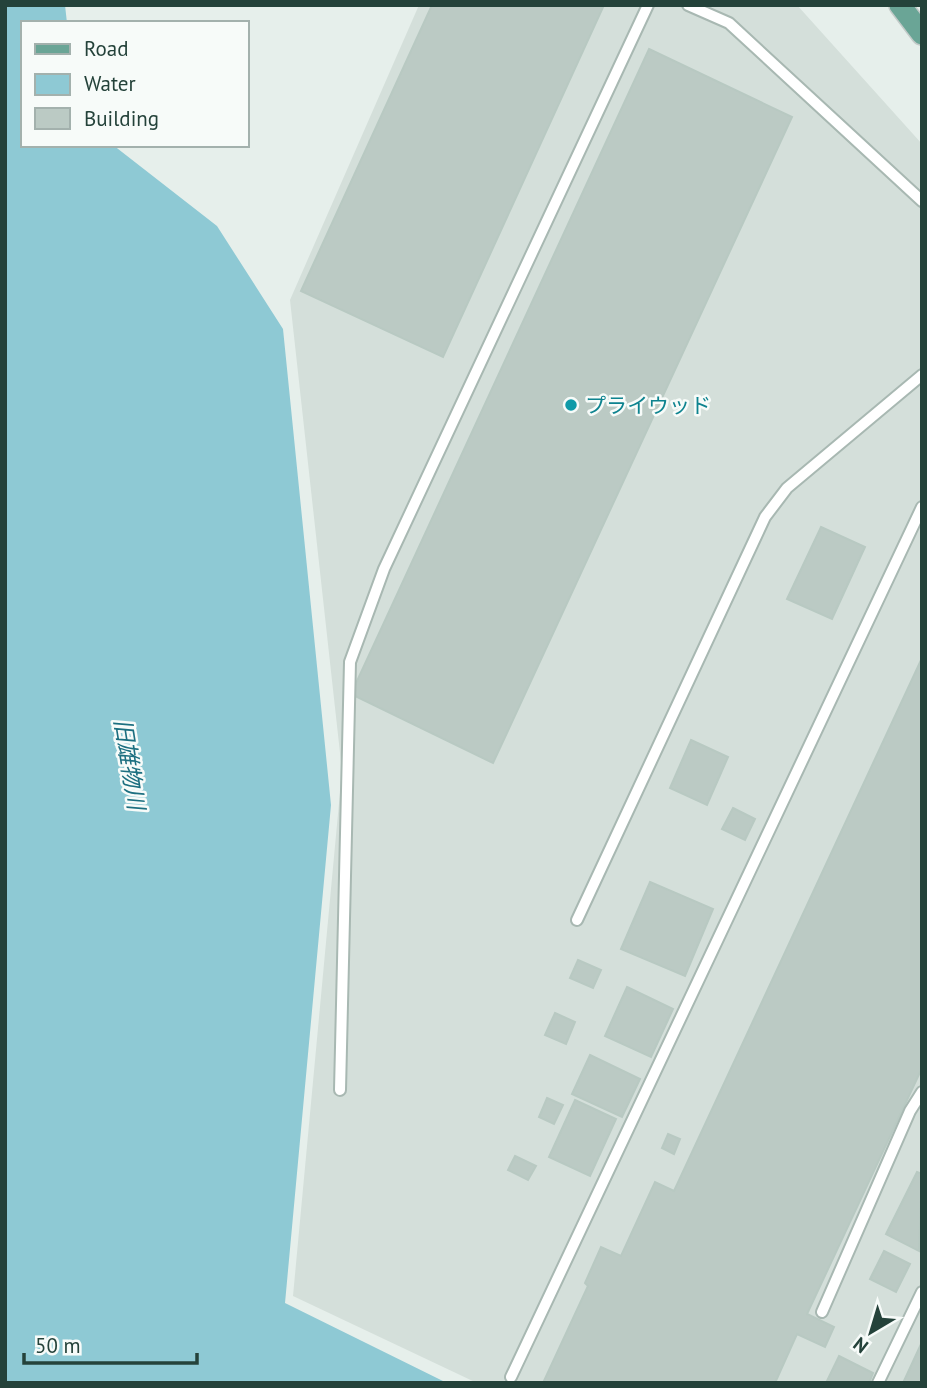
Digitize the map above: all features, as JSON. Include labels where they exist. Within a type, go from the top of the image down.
[{"type":"main road","points":[[900,5],[922,34]]},
{"type":"lane","points":[[340,1090],[350,662],[384,569],[648,5]]},
{"type":"lane","points":[[688,5],[729,23],[922,201]]},
{"type":"lane","points":[[577,920],[765,517],[787,488],[922,375]]},
{"type":"lane","points":[[511,1377],[922,507]]},
{"type":"lane","points":[[822,1312],[909,1111],[922,1092]]},
{"type":"lane","points":[[878,1383],[922,1292]]},
{"type":"shaded area","points":[[419,5],[797,5],[922,144],[922,1383],[477,1383],[293,1296],[342,771],[290,300]]},
{"type":"water","name":"旧雄物川","points":[[5,5],[65,5],[67,21],[21,21],[21,147],[116,147],[217,226],[283,329],[331,805],[285,1303],[447,1383],[5,1383]]},
{"type":"building","points":[[432,5],[604,5],[443,357],[301,291]]},
{"type":"building","name":"プライウッド","points":[[649,49],[792,117],[493,763],[351,694]]},
{"type":"building","points":[[821,527],[865,547],[832,619],[787,599]]},
{"type":"building","points":[[922,658],[922,1068],[807,1314],[834,1327],[825,1347],[797,1334],[775,1383],[543,1383],[588,1286],[585,1283],[601,1247],[621,1256],[655,1182],[674,1191]]},
{"type":"building","points":[[691,740],[728,757],[707,805],[670,788]]},
{"type":"building","points":[[733,808],[755,819],[745,840],[722,829]]},
{"type":"building","points":[[650,882],[713,909],[685,976],[621,949]]},
{"type":"building","points":[[578,960],[601,970],[593,988],[570,978]]},
{"type":"building","points":[[627,987],[673,1009],[651,1057],[605,1036]]},
{"type":"building","points":[[555,1013],[575,1022],[566,1044],[545,1035]]},
{"type":"building","points":[[590,1055],[640,1079],[622,1117],[572,1094]]},
{"type":"building","points":[[547,1098],[563,1105],[554,1124],[539,1117]]},
{"type":"building","points":[[575,1100],[616,1119],[590,1176],[549,1157]]},
{"type":"building","points":[[668,1134],[680,1139],[674,1154],[662,1148]]},
{"type":"building","points":[[515,1156],[536,1166],[528,1180],[508,1170]]},
{"type":"building","points":[[917,1172],[922,1174],[919,1251],[886,1234]]},
{"type":"building","points":[[884,1251],[910,1264],[896,1292],[870,1279]]},
{"type":"building","points":[[922,1342],[922,1383],[903,1383]]},
{"type":"building","points":[[839,1356],[873,1373],[869,1383],[826,1383]]},
{"type":"place","name":"プライウッド","points":[[571,405]]}]
